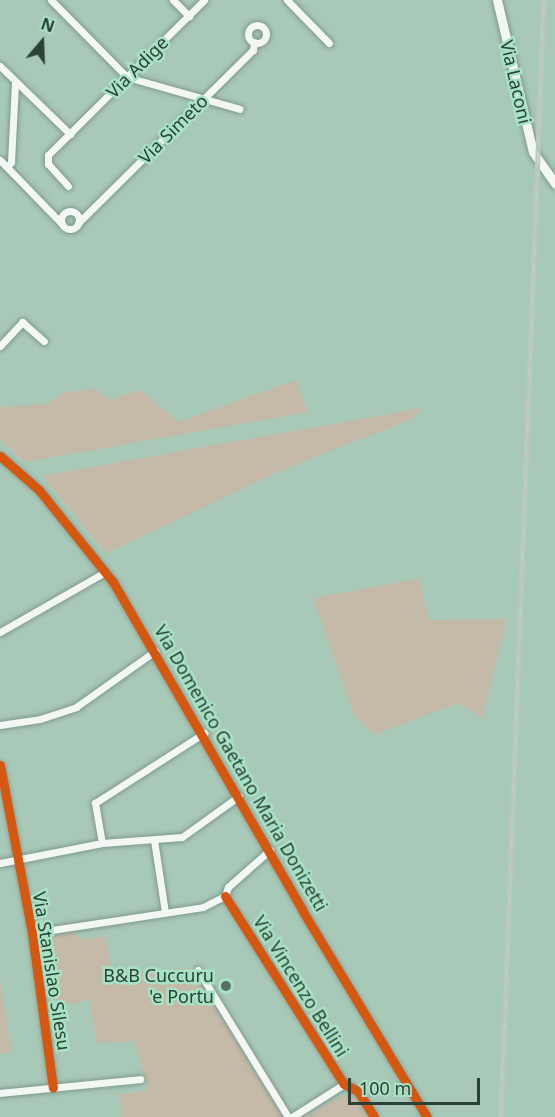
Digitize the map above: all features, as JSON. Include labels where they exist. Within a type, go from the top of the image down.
[{"type":"street","points":[[51,0],[127,77],[240,109]]},
{"type":"street","points":[[173,0],[189,16]]},
{"type":"street","name":"Via Adige","points":[[68,186],[48,164],[48,155],[204,0]]},
{"type":"street","points":[[287,0],[329,43]]},
{"type":"street","name":"Via Laconi","points":[[498,0],[533,152],[555,184]]},
{"type":"street","name":"Via Simeto","points":[[78,223],[89,215],[202,98],[252,50],[254,42]]},
{"type":"street","points":[[0,66],[70,134]]},
{"type":"street","points":[[7,167],[11,162],[15,82]]},
{"type":"street","points":[[0,160],[62,224],[70,229],[78,223],[76,214]]},
{"type":"street","points":[[62,224],[63,214]]},
{"type":"street","points":[[52,215],[89,215]]},
{"type":"street","points":[[0,346],[22,322],[44,341]]},
{"type":"street","name":"Via Domenico Gaetano Maria Donizetti","points":[[0,456],[39,490],[105,572],[204,733],[302,910],[427,1117]]},
{"type":"street","points":[[0,632],[105,572]]},
{"type":"street","points":[[0,725],[40,719],[76,707],[155,651]]},
{"type":"street","points":[[102,843],[95,804],[204,733]]},
{"type":"street","name":"Via Stanislao Silesu","points":[[0,765],[32,933],[53,1088]]},
{"type":"street","points":[[0,863],[102,843],[182,837],[239,796]]},
{"type":"street","points":[[154,840],[165,912]]},
{"type":"street","points":[[32,933],[203,907],[225,896],[228,887],[270,850]]},
{"type":"street","name":"Via Vincenzo Bellini","points":[[225,896],[344,1084],[358,1091],[374,1117]]},
{"type":"street","name":"Via Vincenzo Bellini","points":[[198,969],[290,1117],[344,1084]]},
{"type":"street","points":[[0,1093],[140,1079]]},
{"type":"shaded area","points":[[296,380],[308,412],[25,462],[0,439],[0,407],[47,404],[65,392],[96,389],[110,400],[140,390],[179,422]]},
{"type":"shaded area","points":[[423,408],[412,419],[292,466],[106,553],[42,476]]},
{"type":"shaded area","points":[[419,579],[429,620],[507,619],[482,718],[458,703],[374,735],[354,715],[313,598]]},
{"type":"shaded area","points":[[74,932],[79,939],[105,937],[113,974],[191,968],[283,1117],[121,1117],[120,1094],[148,1091],[135,1041],[97,1043],[90,1000],[56,1006],[41,938]]},
{"type":"shaded area","points":[[0,980],[12,1052],[0,1054]]},
{"type":"shaded area","points":[[346,1094],[356,1098],[367,1117],[304,1117]]},
{"type":"railway","points":[[501,1117],[544,0]]},
{"type":"cycle path","points":[[0,456],[39,490],[113,582],[302,910],[427,1117]]},
{"type":"cycle path","points":[[0,765],[32,933],[53,1088]]},
{"type":"cycle path","points":[[225,896],[344,1084],[358,1091],[374,1117]]},
{"type":"place","name":"B&B Cuccuru 'e Portu","points":[[226,986]]}]
